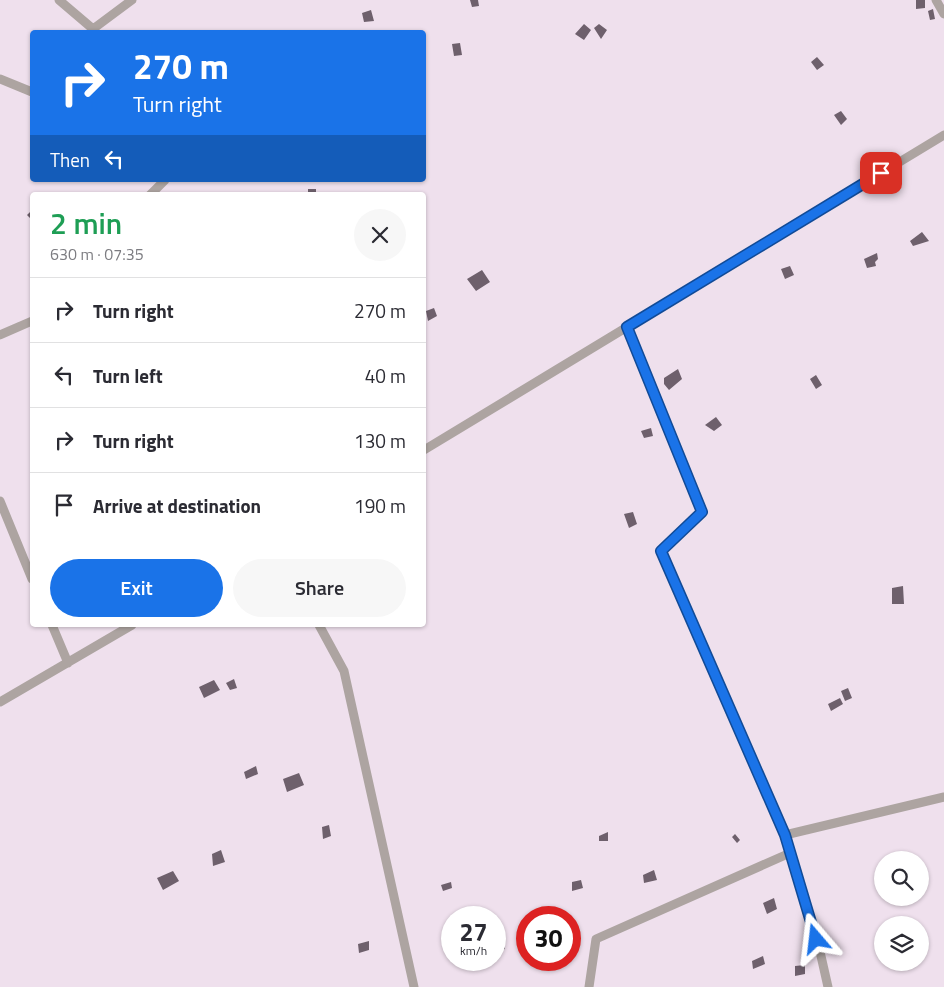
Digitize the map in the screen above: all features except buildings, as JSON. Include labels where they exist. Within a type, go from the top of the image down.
[{"type":"street","points":[[60,0],[93,29],[132,0]]},
{"type":"street","points":[[936,0],[944,14]]},
{"type":"street","points":[[0,79],[30,91]]},
{"type":"street","points":[[426,449],[944,135]]},
{"type":"street","points":[[153,192],[164,182]]},
{"type":"street","points":[[0,335],[30,322]]},
{"type":"street","points":[[627,327],[702,512],[661,551],[785,835],[822,956],[828,987]]},
{"type":"street","points":[[0,501],[30,574]]},
{"type":"street","points":[[53,627],[68,663]]},
{"type":"street","points":[[0,702],[129,627]]},
{"type":"street","points":[[320,627],[344,671],[414,987]]},
{"type":"street","points":[[785,835],[944,797]]},
{"type":"street","points":[[589,987],[596,939],[790,853]]},
{"type":"route","points":[[816,939],[785,835],[661,551],[702,512],[627,327],[881,173]]}]
